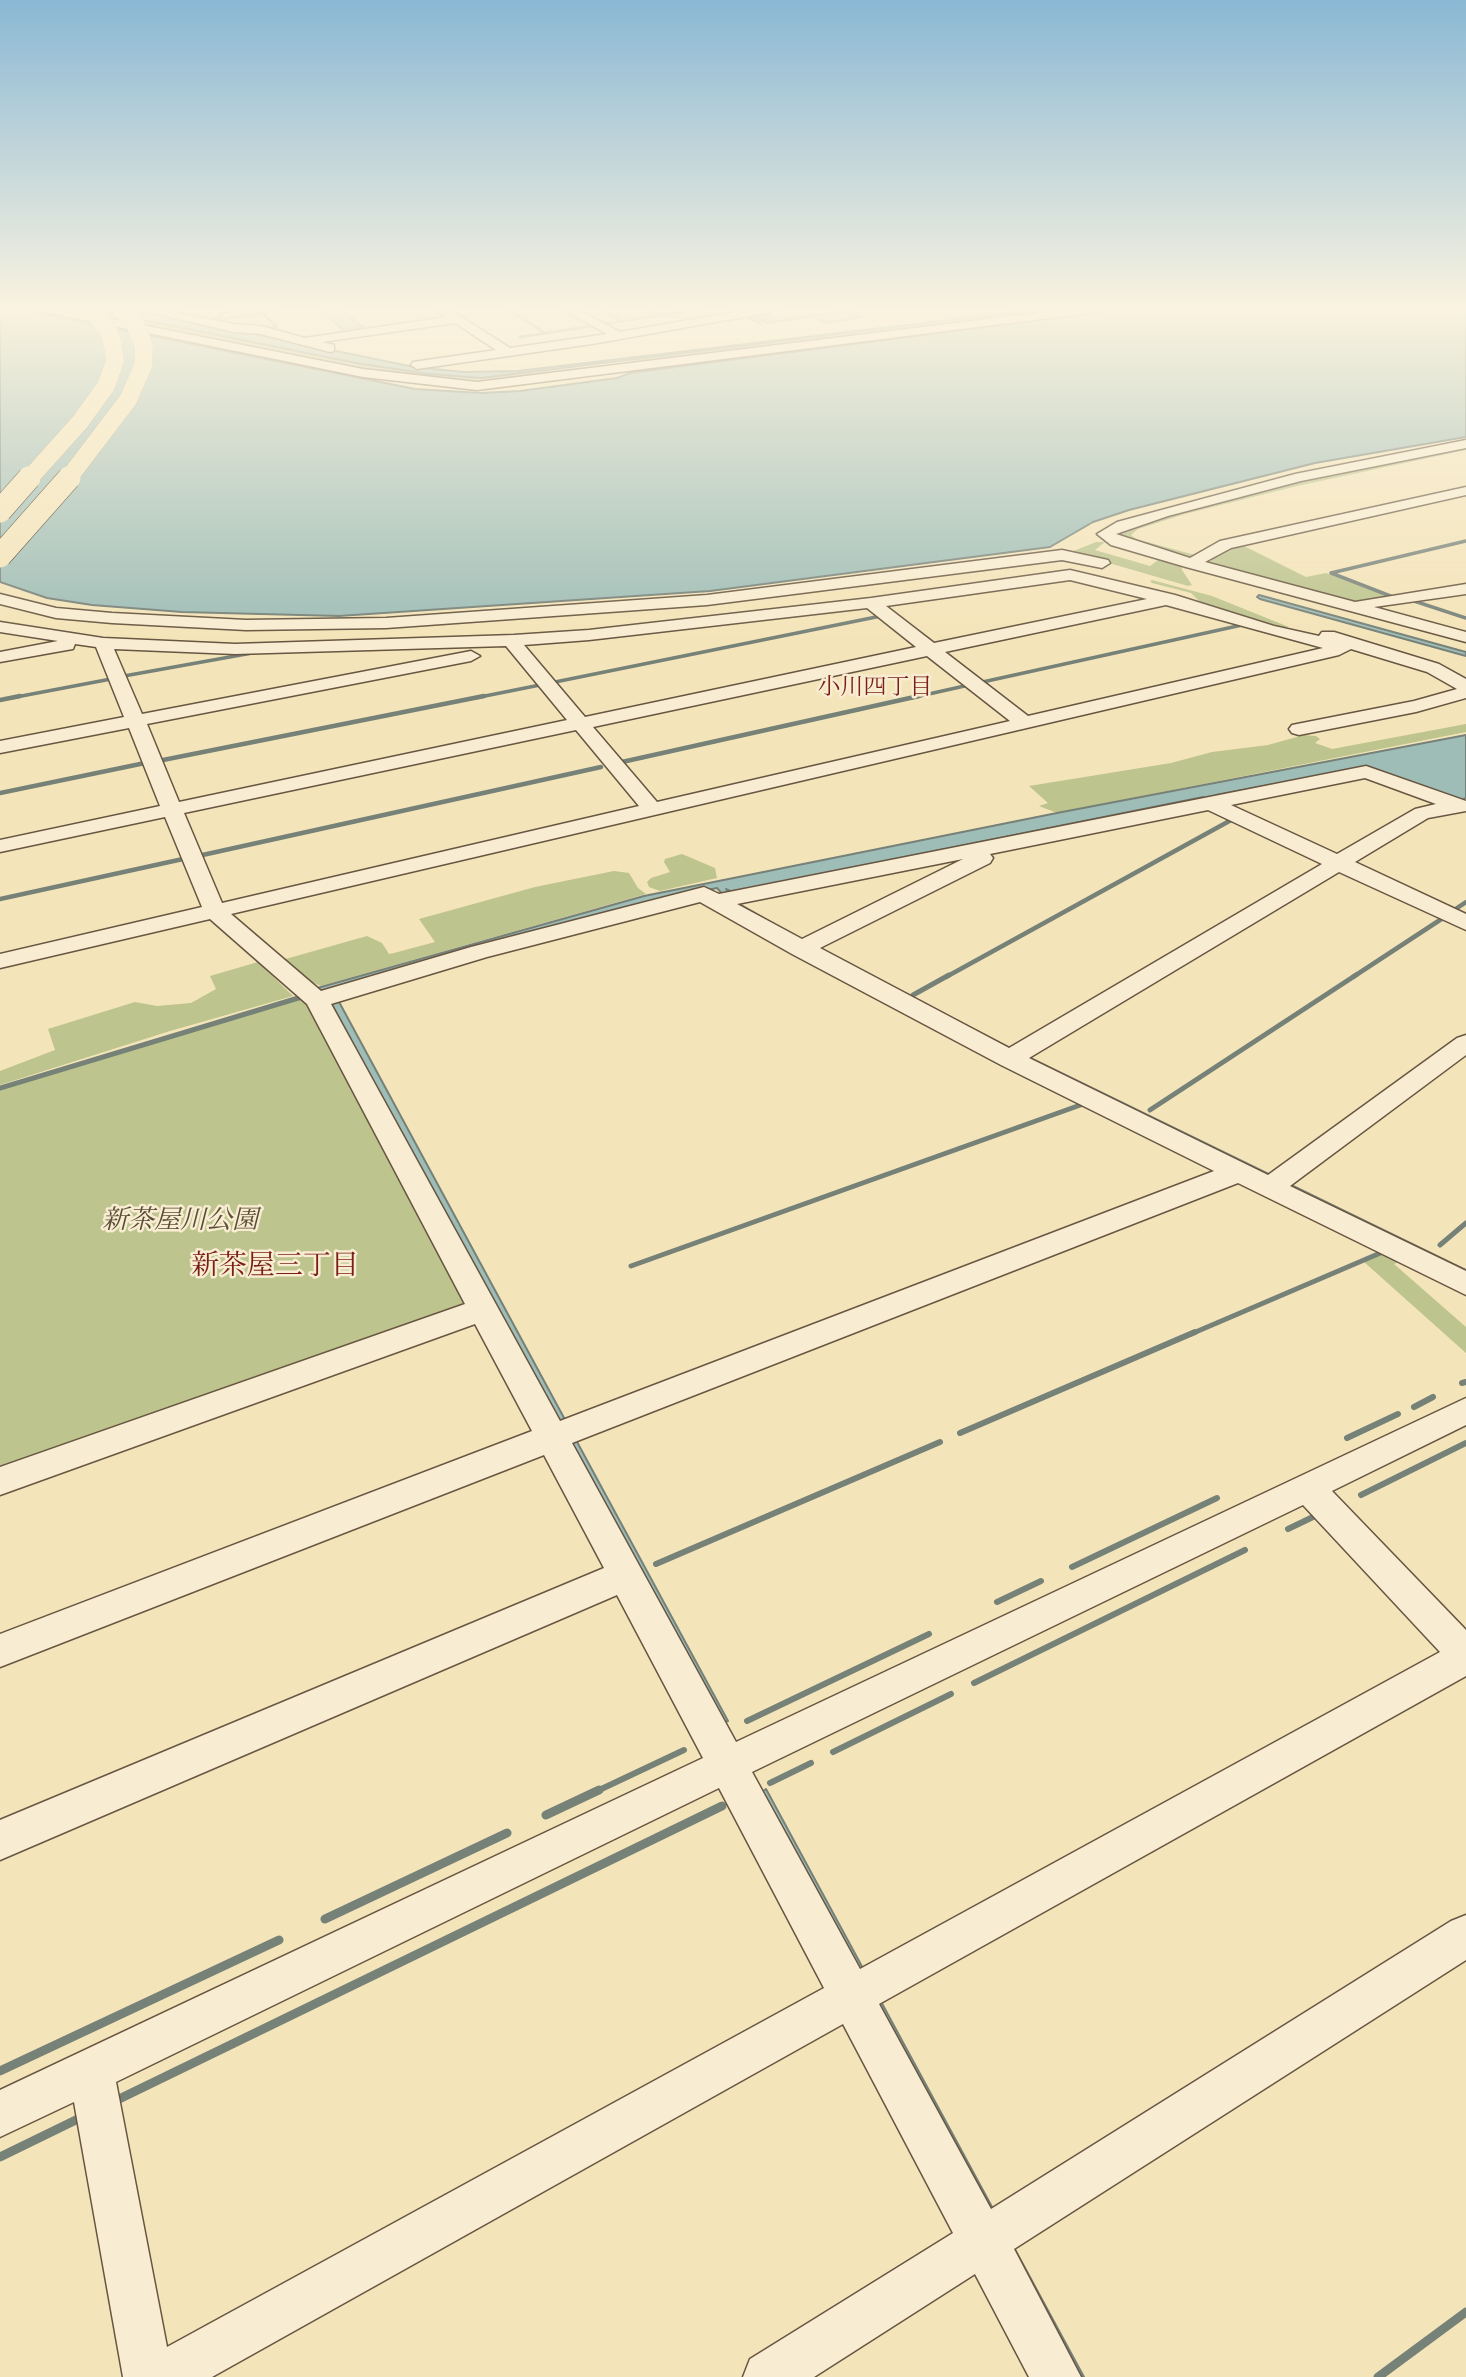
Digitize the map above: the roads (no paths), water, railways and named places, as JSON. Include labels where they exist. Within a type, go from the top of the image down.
[{"type":"highway","points":[[0,489],[61,420]]},
{"type":"highway","points":[[0,511],[81,420]]},
{"type":"highway","points":[[0,531],[95,420]]},
{"type":"highway","points":[[0,556],[84,461],[114,420]]},
{"type":"street","points":[[0,599],[55,613],[148,621],[246,625],[386,623],[707,600],[1062,555],[1122,525],[1163,513],[1300,477],[1466,444]]},
{"type":"street","points":[[1192,564],[1214,548],[1226,544],[1466,491]]},
{"type":"street","points":[[1105,534],[1117,542],[1192,564],[1466,637]]},
{"type":"street","points":[[1062,555],[1117,568]]},
{"type":"street","points":[[1141,575],[1202,588],[1192,564]]},
{"type":"street","points":[[0,627],[95,643],[235,649],[514,643],[871,603],[1070,575],[1169,598],[1269,630],[1433,668],[1466,686]]},
{"type":"street","points":[[1332,601],[1368,604],[1466,589]]},
{"type":"street","points":[[1221,596],[1343,647]]},
{"type":"street","points":[[0,846],[1169,598]]},
{"type":"street","points":[[871,603],[1025,723]]},
{"type":"street","points":[[0,657],[95,643]]},
{"type":"street","points":[[95,643],[135,720],[215,912],[321,996],[482,1310],[561,1434],[626,1575],[727,1764],[862,1989],[995,2234],[1056,2377]]},
{"type":"street","points":[[0,747],[514,643]]},
{"type":"street","points":[[514,643],[653,810]]},
{"type":"street","points":[[0,961],[1343,647]]},
{"type":"street","points":[[1299,729],[1416,706],[1466,692]]},
{"type":"street","points":[[724,900],[1366,772],[1463,806]]},
{"type":"street","points":[[1216,801],[1343,860],[1466,923]]},
{"type":"street","points":[[1017,1055],[1422,813],[1463,806]]},
{"type":"street","points":[[805,946],[994,852],[1004,843]]},
{"type":"street","points":[[321,996],[647,907],[704,894],[724,900],[805,946],[1241,1171],[1276,1182],[1466,1284]]},
{"type":"street","points":[[1276,1182],[1466,1043]]},
{"type":"street","points":[[0,1651],[1241,1171]]},
{"type":"street","points":[[0,1481],[482,1310]]},
{"type":"street","points":[[0,2114],[1466,1411]]},
{"type":"street","points":[[162,2377],[1466,1656],[1308,1488]]},
{"type":"street","points":[[0,1840],[626,1575]]},
{"type":"street","points":[[768,2377],[1466,1936]]},
{"type":"street","points":[[91,2070],[148,2377]]},
{"type":"water","points":[[0,420],[1466,420],[1466,437],[1315,463],[1129,510],[1093,522],[1050,547],[710,591],[339,616],[182,612],[92,605],[47,598],[0,582]]},
{"type":"water","points":[[1259,595],[1466,652],[1466,656],[1260,599],[1257,597]]},
{"type":"water","points":[[1466,735],[1466,798],[1459,801],[1365,767],[1216,795],[1223,802],[1466,919],[1203,797],[732,892],[726,889],[736,902],[814,947],[1014,1050],[1466,1270],[1466,1277],[1011,1054],[732,905],[717,888],[646,903],[338,1000],[728,1721],[719,1724],[330,1001],[314,989],[644,896]]},
{"type":"water","points":[[766,1789],[1084,2377],[1070,2377],[758,1795]]},
{"type":"waterway","points":[[1393,597],[1331,573],[1466,541]]},
{"type":"waterway","points":[[1411,600],[1466,618]]},
{"type":"waterway","points":[[555,682],[881,616]]},
{"type":"waterway","points":[[978,683],[1242,625]]},
{"type":"waterway","points":[[124,676],[252,653]]},
{"type":"waterway","points":[[11,698],[111,679]]},
{"type":"waterway","points":[[475,698],[540,685]]},
{"type":"waterway","points":[[911,698],[969,685]]},
{"type":"waterway","points":[[0,700],[20,696]]},
{"type":"waterway","points":[[158,761],[484,696]]},
{"type":"waterway","points":[[622,762],[919,696]]},
{"type":"waterway","points":[[0,793],[145,763]]},
{"type":"waterway","points":[[198,856],[601,767]]},
{"type":"waterway","points":[[946,977],[1233,819]]},
{"type":"waterway","points":[[0,899],[183,859]]},
{"type":"waterway","points":[[1451,912],[1466,902]]},
{"type":"waterway","points":[[1353,977],[1443,918]]},
{"type":"waterway","points":[[913,995],[949,975]]},
{"type":"waterway","points":[[1150,1110],[1356,975]]},
{"type":"waterway","points":[[0,1088],[305,996]]},
{"type":"waterway","points":[[631,1266],[1086,1103]]},
{"type":"waterway","points":[[1440,1245],[1466,1223]]},
{"type":"waterway","points":[[1191,1334],[1385,1251]]},
{"type":"waterway","points":[[960,1433],[1195,1332]]},
{"type":"waterway","points":[[1462,1383],[1466,1382]]},
{"type":"waterway","points":[[1414,1407],[1433,1397]]},
{"type":"waterway","points":[[1347,1438],[1398,1414]]},
{"type":"waterway","points":[[656,1564],[940,1442]]},
{"type":"waterway","points":[[1361,1495],[1466,1443]]},
{"type":"waterway","points":[[1072,1567],[1217,1498]]},
{"type":"waterway","points":[[1288,1529],[1313,1517]]},
{"type":"waterway","points":[[974,1683],[1245,1550]]},
{"type":"waterway","points":[[997,1602],[1041,1581]]},
{"type":"waterway","points":[[747,1721],[929,1634]]},
{"type":"waterway","points":[[833,1752],[951,1694]]},
{"type":"waterway","points":[[595,1792],[684,1750]]},
{"type":"waterway","points":[[770,1783],[811,1763]]},
{"type":"waterway","points":[[546,1815],[599,1790]]},
{"type":"waterway","points":[[115,2101],[722,1806]]},
{"type":"waterway","points":[[325,1919],[507,1833]]},
{"type":"waterway","points":[[0,2071],[279,1940]]},
{"type":"waterway","points":[[0,2157],[82,2117]]},
{"type":"waterway","points":[[1378,2377],[1466,2312]]},
{"type":"district","name":"小川四丁目","points":[[875,688]]},
{"type":"district","name":"新茶屋三丁目","points":[[275,1266]]},
{"type":"park label","name":"新茶屋川公園","points":[[180,1221]]}]
